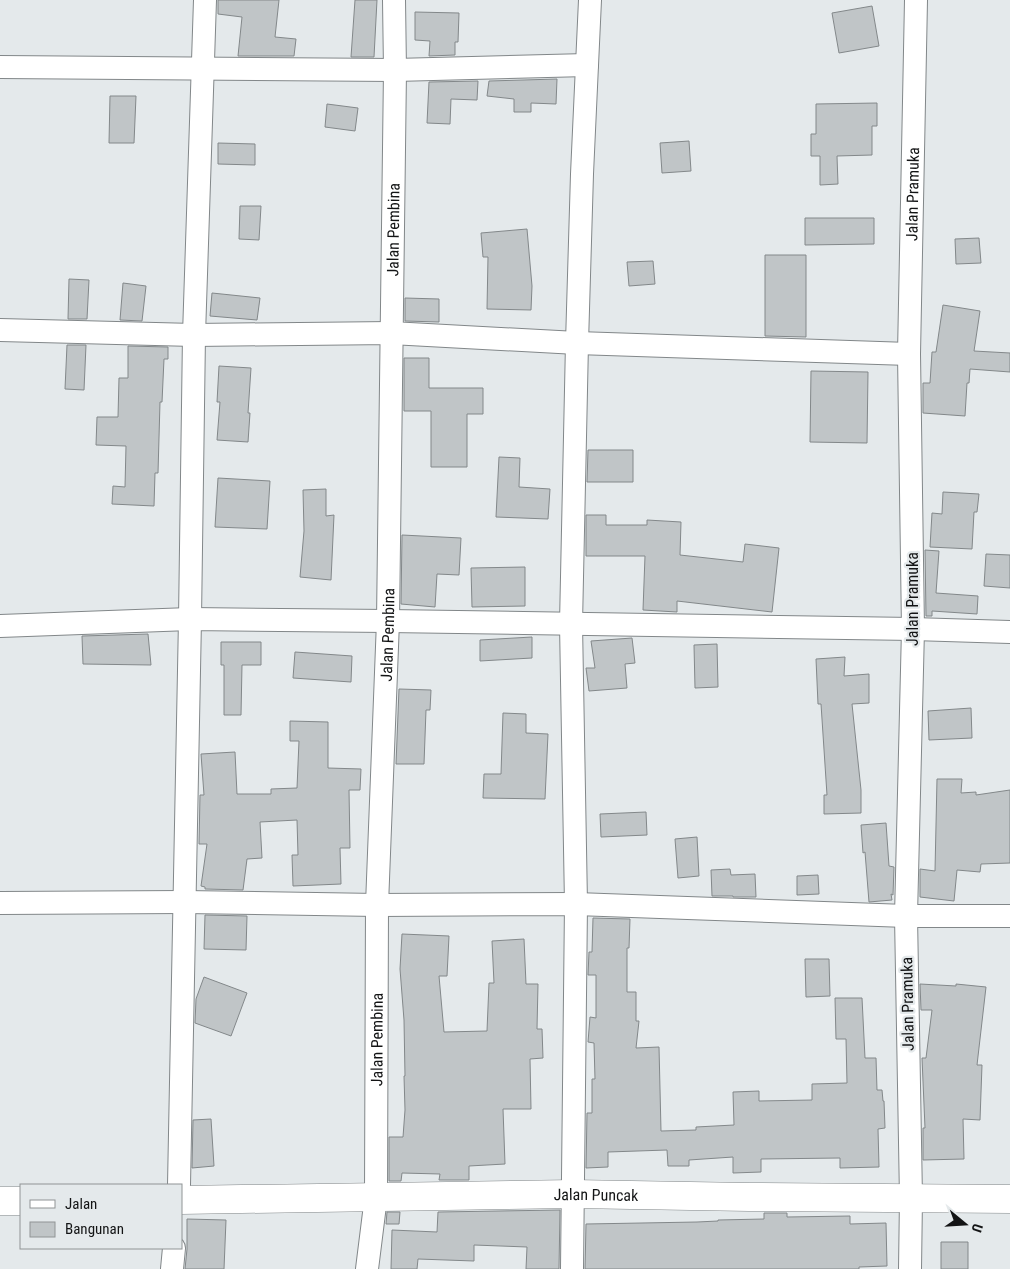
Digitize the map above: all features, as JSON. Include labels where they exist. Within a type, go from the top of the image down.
[{"type":"street","points":[[179,1184],[194,335],[205,0]]},
{"type":"street","name":"Jalan Pembina","points":[[367,1269],[376,1197],[377,905],[388,621],[395,70],[394,0]]},
{"type":"street","points":[[572,1269],[576,904],[571,624],[581,184],[590,0]]},
{"type":"street","name":"Jalan Pramuka","points":[[910,1269],[911,1198],[906,916],[913,629],[909,354],[916,0]]},
{"type":"street","points":[[0,67],[395,70],[587,64]]},
{"type":"street","points":[[0,330],[194,335],[391,333],[577,343],[909,354]]},
{"type":"street","points":[[0,626],[190,620],[388,621],[1010,632]]},
{"type":"street","points":[[0,903],[576,904],[906,916],[1010,916]]},
{"type":"street","name":"Jalan Puncak","points":[[182,1200],[573,1194],[1010,1199]]},
{"type":"street","points":[[0,1201],[20,1201]]},
{"type":"street","points":[[172,1269],[174,1249]]},
{"type":"building","points":[[218,0],[279,0],[275,37],[296,39],[294,56],[238,56],[242,17],[218,14]]},
{"type":"building","points":[[355,0],[377,0],[374,57],[351,57]]},
{"type":"building","points":[[872,6],[879,46],[839,53],[832,13]]},
{"type":"building","points":[[415,12],[459,13],[458,42],[455,42],[455,55],[429,56],[430,41],[415,40]]},
{"type":"building","points":[[557,79],[556,104],[531,103],[531,112],[514,112],[514,99],[487,96],[489,81]]},
{"type":"building","points":[[478,81],[477,100],[451,99],[450,124],[427,123],[429,82]]},
{"type":"building","points":[[110,96],[136,96],[134,143],[109,143]]},
{"type":"building","points":[[877,103],[877,126],[872,126],[872,155],[837,156],[838,184],[820,185],[820,156],[811,156],[811,134],[816,134],[816,104]]},
{"type":"building","points":[[327,104],[358,108],[355,131],[325,127]]},
{"type":"building","points":[[689,141],[691,171],[662,173],[660,143]]},
{"type":"building","points":[[218,143],[255,144],[255,165],[218,164]]},
{"type":"building","points":[[240,206],[261,206],[259,240],[239,239]]},
{"type":"building","points":[[805,218],[874,218],[874,244],[805,245]]},
{"type":"building","points":[[527,229],[532,286],[531,310],[487,309],[488,257],[483,257],[481,233]]},
{"type":"building","points":[[979,238],[981,263],[956,264],[955,239]]},
{"type":"building","points":[[765,255],[806,255],[806,337],[765,336]]},
{"type":"building","points":[[653,261],[655,284],[629,286],[627,262]]},
{"type":"building","points":[[69,279],[89,280],[87,319],[68,319]]},
{"type":"building","points":[[123,283],[146,286],[142,321],[120,320]]},
{"type":"building","points":[[212,293],[260,298],[257,320],[210,316]]},
{"type":"building","points":[[405,298],[439,299],[439,322],[405,321]]},
{"type":"building","points":[[943,305],[980,311],[974,351],[1010,353],[1010,372],[970,369],[969,383],[967,383],[965,416],[923,413],[923,383],[930,383],[932,352],[936,352]]},
{"type":"building","points":[[67,345],[86,345],[84,390],[65,389]]},
{"type":"building","points":[[128,346],[168,347],[168,359],[164,359],[162,402],[160,402],[158,473],[155,473],[154,506],[112,504],[113,486],[125,487],[126,446],[96,445],[97,417],[118,417],[119,378],[128,378]]},
{"type":"building","points":[[404,358],[429,358],[429,388],[483,388],[483,414],[467,414],[467,467],[431,467],[431,411],[404,411]]},
{"type":"building","points":[[219,366],[251,368],[248,442],[217,440],[220,402],[217,402]]},
{"type":"building","points":[[811,371],[868,372],[867,443],[810,442]]},
{"type":"building","points":[[588,450],[633,450],[633,482],[587,482]]},
{"type":"building","points":[[499,457],[520,458],[519,487],[550,489],[548,519],[496,517]]},
{"type":"building","points":[[218,478],[270,481],[267,529],[215,527]]},
{"type":"building","points":[[326,489],[326,516],[334,515],[331,580],[300,577],[304,531],[303,490]]},
{"type":"building","points":[[943,492],[979,494],[977,512],[974,512],[972,549],[930,547],[932,513],[942,514]]},
{"type":"building","points":[[586,515],[606,515],[606,525],[647,525],[647,520],[681,522],[680,555],[743,562],[745,544],[779,548],[772,612],[677,601],[677,612],[643,610],[645,556],[586,556]]},
{"type":"building","points":[[402,535],[461,538],[459,575],[437,574],[435,607],[401,604]]},
{"type":"building","points":[[925,550],[939,551],[936,593],[978,596],[977,614],[932,611],[932,616],[926,616]]},
{"type":"building","points":[[986,554],[1010,555],[1010,588],[984,586]]},
{"type":"building","points":[[525,567],[525,606],[472,607],[471,568]]},
{"type":"building","points":[[148,634],[151,665],[83,664],[82,636]]},
{"type":"building","points":[[532,637],[532,658],[480,661],[480,640]]},
{"type":"building","points":[[632,638],[635,663],[625,664],[627,688],[589,691],[586,668],[595,668],[591,641]]},
{"type":"building","points":[[221,642],[261,642],[261,665],[242,665],[241,715],[224,715],[224,665],[221,665]]},
{"type":"building","points":[[717,644],[718,687],[695,688],[694,645]]},
{"type":"building","points":[[295,652],[352,656],[351,682],[293,678]]},
{"type":"building","points":[[845,657],[844,676],[869,674],[869,703],[852,704],[861,790],[861,813],[824,814],[824,795],[827,795],[821,704],[818,704],[816,659]]},
{"type":"building","points":[[399,689],[431,690],[430,710],[426,710],[424,764],[396,764]]},
{"type":"building","points":[[971,708],[972,738],[929,740],[928,711]]},
{"type":"building","points":[[503,713],[526,714],[526,733],[548,734],[545,799],[483,798],[484,774],[501,774]]},
{"type":"building","points":[[290,721],[328,722],[328,768],[361,769],[360,790],[349,790],[350,848],[340,848],[341,884],[293,886],[292,855],[298,855],[297,820],[260,822],[262,858],[247,859],[243,890],[205,889],[205,887],[201,886],[207,844],[199,844],[200,795],[204,795],[201,754],[235,752],[237,794],[271,794],[271,789],[297,788],[299,741],[290,741]]},
{"type":"building","points":[[937,779],[962,779],[961,793],[976,792],[976,795],[1010,790],[1010,863],[981,864],[980,872],[957,870],[954,901],[920,897],[920,869],[935,871]]},
{"type":"building","points":[[646,812],[647,835],[601,837],[600,814]]},
{"type":"building","points":[[886,823],[889,866],[894,867],[892,900],[869,902],[861,825]]},
{"type":"building","points":[[697,837],[699,876],[678,878],[675,839]]},
{"type":"building","points":[[730,869],[731,875],[755,874],[756,897],[712,896],[711,870]]},
{"type":"building","points":[[818,875],[819,894],[797,895],[797,876]]},
{"type":"building","points":[[205,915],[247,916],[246,950],[204,949]]},
{"type":"building","points":[[593,918],[630,919],[629,948],[627,948],[627,992],[636,992],[636,1021],[639,1021],[636,1048],[659,1047],[661,1131],[696,1130],[696,1127],[734,1125],[733,1092],[759,1091],[759,1101],[812,1100],[812,1084],[847,1083],[846,1039],[836,1039],[835,998],[862,998],[865,1058],[876,1058],[877,1090],[882,1090],[884,1101],[885,1128],[878,1129],[879,1167],[840,1168],[840,1158],[761,1159],[761,1172],[733,1173],[733,1157],[689,1160],[689,1166],[668,1166],[667,1150],[608,1152],[608,1167],[586,1168],[587,1113],[592,1113],[592,1079],[595,1079],[594,1043],[588,1042],[590,1017],[596,1018],[596,975],[588,975],[589,952],[592,952]]},
{"type":"building","points":[[402,934],[449,936],[447,976],[439,976],[444,1032],[487,1031],[489,983],[494,983],[492,941],[524,939],[526,984],[538,984],[537,1029],[542,1029],[543,1058],[530,1059],[531,1109],[503,1109],[505,1164],[469,1166],[469,1180],[439,1180],[440,1174],[402,1173],[401,1181],[389,1181],[389,1137],[403,1137],[405,1110],[404,1020],[400,969]]},
{"type":"building","points":[[805,959],[829,959],[830,996],[806,997]]},
{"type":"building","points":[[204,977],[247,993],[231,1036],[195,1023],[196,999]]},
{"type":"building","points":[[920,984],[956,986],[956,984],[986,987],[977,1065],[982,1065],[980,1120],[963,1119],[964,1159],[923,1160],[923,1128],[925,1128],[922,1058],[926,1058],[932,1010],[921,1010]]},
{"type":"building","points":[[211,1119],[214,1166],[192,1168],[193,1120]]},
{"type":"building","points":[[560,1210],[559,1269],[526,1269],[527,1247],[474,1245],[474,1261],[418,1259],[417,1269],[391,1269],[392,1230],[437,1232],[438,1212]]},
{"type":"building","points":[[387,1212],[400,1212],[399,1224],[386,1224]]},
{"type":"building","points":[[764,1213],[787,1213],[787,1217],[850,1216],[850,1224],[886,1223],[887,1266],[859,1267],[859,1269],[585,1269],[586,1224],[764,1219]]},
{"type":"building","points":[[187,1219],[226,1220],[224,1269],[185,1269]]},
{"type":"building","points":[[941,1242],[968,1242],[968,1269],[941,1269]]}]
